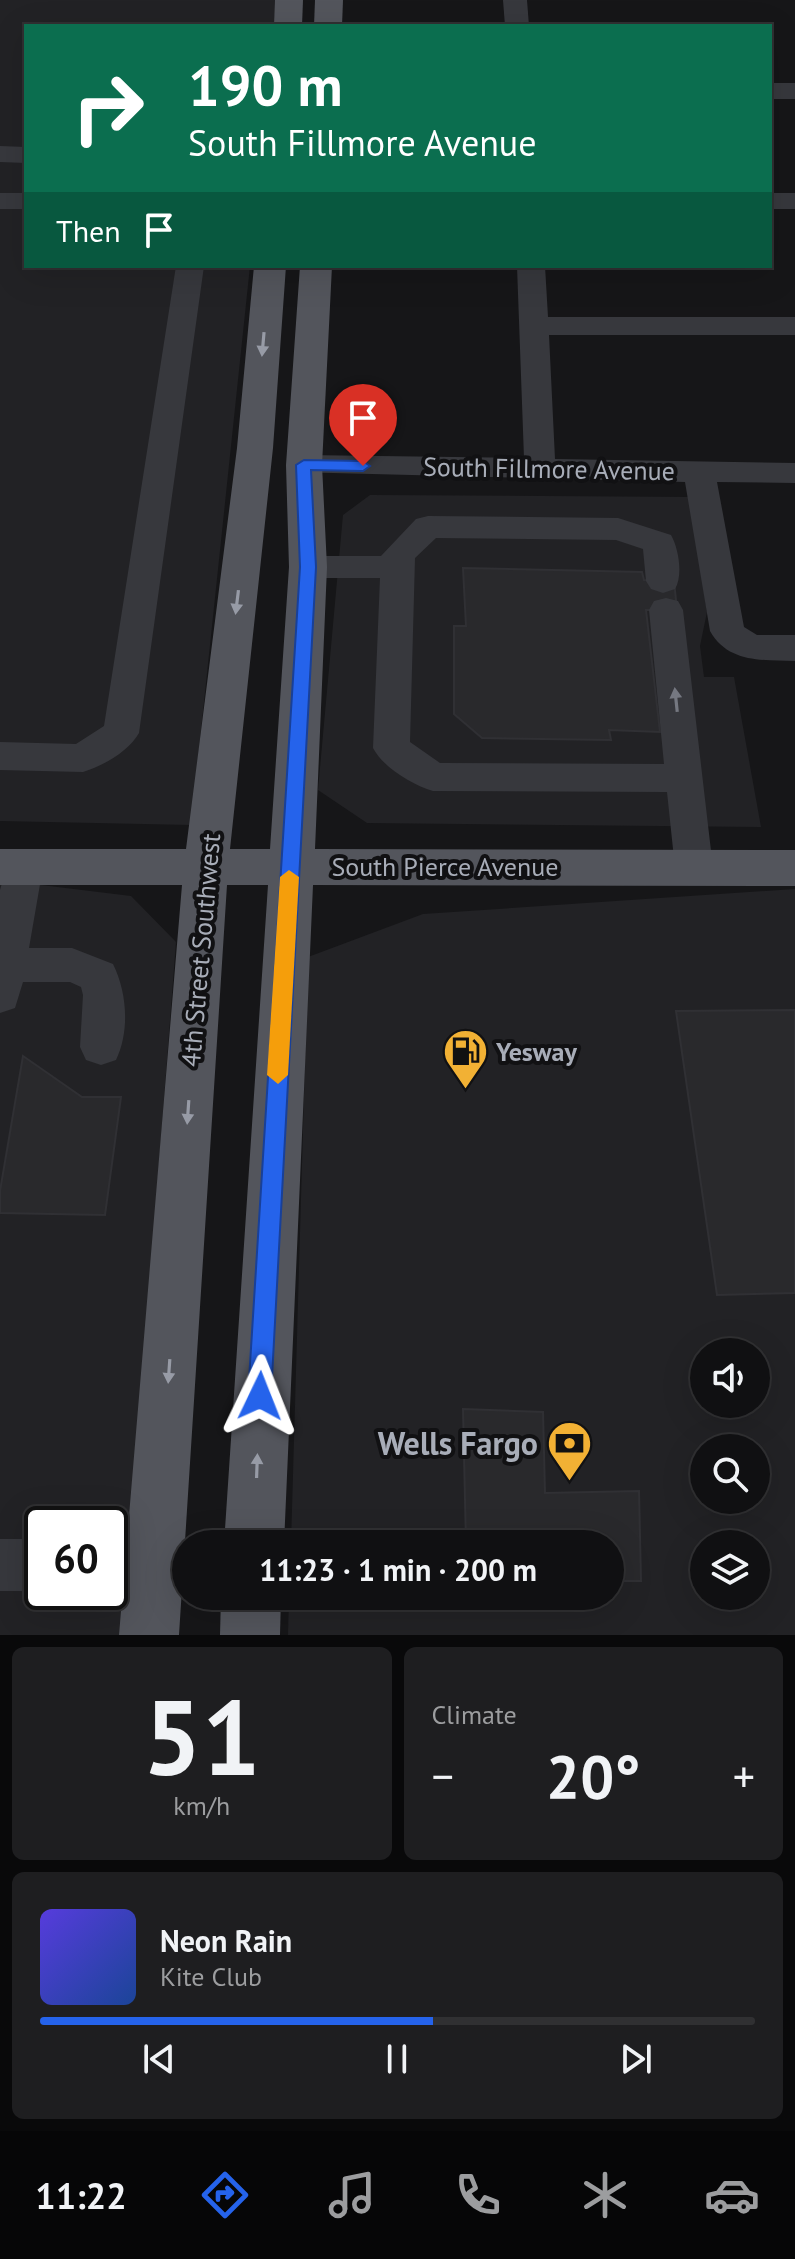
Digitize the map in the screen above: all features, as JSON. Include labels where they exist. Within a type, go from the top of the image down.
[{"type":"main road","points":[[288,24],[289,0]]},
{"type":"main road","points":[[328,24],[329,0]]},
{"type":"main road","name":"4th Street Southwest","points":[[149,1635],[132,1566],[206,865],[255,448],[270,268]]},
{"type":"main road","points":[[255,1530],[308,567],[304,465],[316,268]]},
{"type":"main road","name":"South Pierce Avenue","points":[[12,867],[795,868]]},
{"type":"main road","points":[[250,1635],[251,1610]]},
{"type":"street","points":[[515,0],[517,24]]},
{"type":"street","points":[[772,91],[795,91]]},
{"type":"street","points":[[0,154],[24,155]]},
{"type":"street","points":[[0,201],[24,201]]},
{"type":"street","points":[[772,201],[795,201]]},
{"type":"street","points":[[0,756],[83,758],[121,733],[190,268]]},
{"type":"street","points":[[531,268],[540,469]]},
{"type":"street","points":[[534,326],[795,326]]},
{"type":"street","name":"South Fillmore Avenue","points":[[304,465],[795,473]]},
{"type":"street","points":[[699,471],[727,631],[735,643],[747,647],[795,648]]},
{"type":"street","points":[[684,778],[433,777],[391,748],[398,555],[428,527],[618,529],[659,543],[694,868]]},
{"type":"street","points":[[308,567],[397,567]]},
{"type":"street","points":[[12,867],[3,980],[72,965],[99,976],[104,995],[101,1047]]},
{"type":"street","points":[[0,1565],[24,1565]]},
{"type":"shaded area","points":[[0,0],[279,0],[276,24],[24,24],[24,268],[250,268],[191,825],[0,821]]},
{"type":"shaded area","points":[[370,495],[691,497],[707,612],[700,646],[704,677],[734,677],[761,827],[367,823],[318,790],[343,515]]},
{"type":"shaded area","points":[[0,880],[131,896],[176,942],[128,1570],[128,1506],[24,1506],[24,1610],[125,1610],[123,1635],[0,1635]]},
{"type":"shaded area","points":[[795,889],[795,1635],[288,1635],[289,1610],[624,1610],[624,1530],[291,1530],[308,957],[423,914]]},
{"type":"building","points":[[463,568],[642,572],[644,580],[674,581],[677,610],[646,610],[660,732],[609,730],[611,740],[482,738],[454,714],[454,626],[466,626]]},
{"type":"building","points":[[795,1010],[795,1293],[717,1295],[676,1011]]},
{"type":"building","points":[[23,1056],[82,1097],[121,1097],[105,1215],[0,1213],[0,1191]]},
{"type":"building","points":[[463,1409],[543,1412],[545,1493],[639,1491],[641,1581],[624,1581],[624,1530],[466,1530]]},
{"type":"slow traffic","points":[[278,1075],[289,877]]},
{"type":"place","name":"Yesway","points":[[465,1091]]},
{"type":"place","name":"Wells Fargo","points":[[569,1483]]},
{"type":"route","points":[[260,1396],[308,567],[304,465],[363,466]]}]
